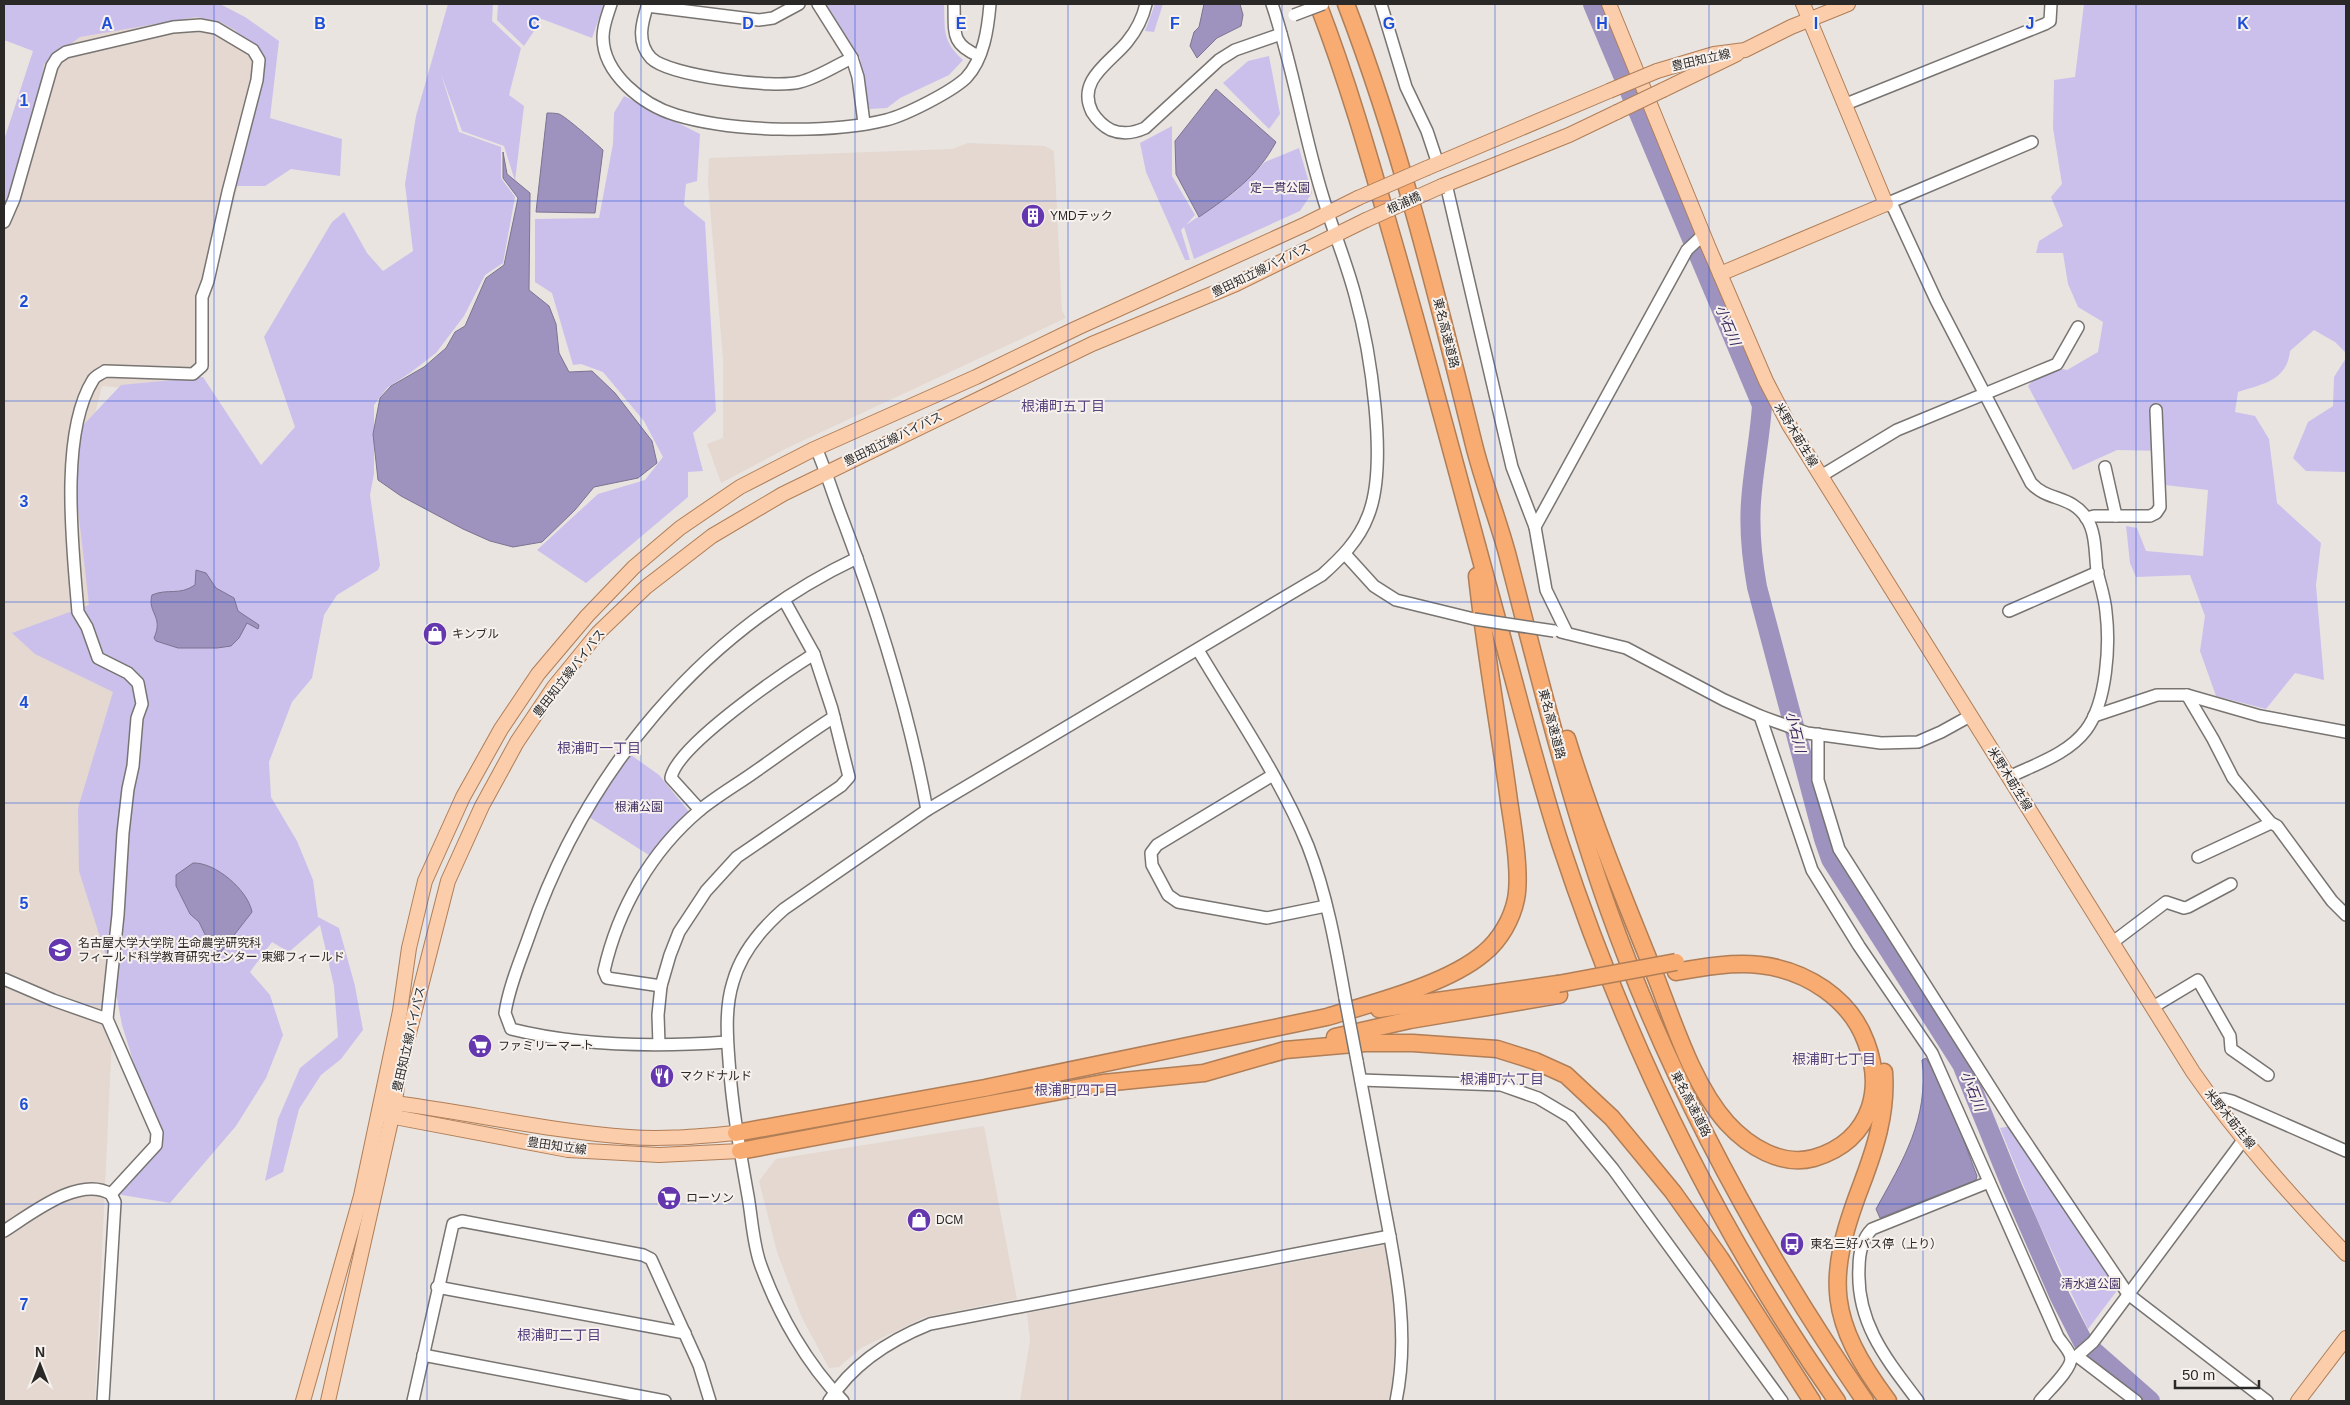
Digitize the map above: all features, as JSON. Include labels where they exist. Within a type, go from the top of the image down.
[{"type":"highway","name":"東名高速道路","points":[[1318,4],[1335,48],[1368,154],[1441,407],[1470,519],[1560,841],[1594,939],[1626,1022],[1662,1104],[1704,1186],[1756,1278],[1837,1401]]},
{"type":"highway","name":"東名高速道路","points":[[1346,4],[1396,148],[1433,278],[1476,452],[1498,520],[1563,765],[1608,907],[1645,1005],[1682,1086],[1777,1264],[1824,1341],[1865,1401]]},
{"type":"highway","points":[[736,1133],[985,1088],[1328,1016],[1382,1001],[1464,968],[1485,953],[1504,930],[1516,898],[1515,844],[1470,519]]},
{"type":"highway","points":[[1498,520],[1574,762],[1623,895],[1702,1088],[1726,1122],[1739,1135],[1764,1152],[1778,1157],[1809,1159],[1824,1155],[1851,1138],[1862,1126],[1873,1099],[1874,1067],[1864,1036],[1848,1010],[1836,998],[1824,988],[1793,972],[1759,965],[1676,967]]},
{"type":"highway","points":[[740,1151],[1103,1084],[1204,1073],[1330,1038],[1559,989],[1676,967],[1709,956],[1743,954],[1784,959],[1822,975],[1854,1002],[1863,1013],[1875,1037],[1882,1060],[1884,1080],[1883,1114],[1880,1130],[1845,1231],[1839,1260],[1838,1293],[1846,1331],[1852,1347],[1888,1401]]},
{"type":"highway","points":[[1328,1016],[1559,989]]},
{"type":"highway","points":[[1286,1050],[1365,1043],[1414,1043],[1496,1049],[1535,1061],[1566,1075],[1612,1118],[1673,1192],[1720,1258],[1812,1401]]},
{"type":"main road","name":"米野木莇生線","points":[[1609,4],[1701,237],[1720,274],[1772,395],[1970,716],[2214,1101],[2315,1221],[2346,1254]]},
{"type":"main road","points":[[1720,274],[1886,204],[1803,4]]},
{"type":"main road","name":"豊田知立線","points":[[1444,185],[1569,135],[1791,28],[1848,4]]},
{"type":"main road","name":"豊田知立線","points":[[1432,166],[1657,71],[1714,54],[1745,50]]},
{"type":"main road","name":"根浦橋","points":[[1328,212],[1432,166]]},
{"type":"main road","name":"根浦橋","points":[[1366,220],[1444,185]]},
{"type":"main road","name":"豊田知立線バイパス","points":[[303,1401],[357,1212],[400,1011],[409,948],[425,880],[462,797],[500,729],[538,674],[587,616],[641,562],[680,528],[740,487],[816,448],[976,377],[1077,328],[1306,224],[1328,212]]},
{"type":"main road","name":"豊田知立線バイパス","points":[[328,1401],[394,1110],[398,1076],[448,881],[495,782],[517,742],[554,687],[598,633],[646,587],[712,536],[767,503],[826,472],[1092,344],[1236,284],[1366,220]]},
{"type":"main road","name":"豊田知立線","points":[[378,1107],[568,1150],[659,1155],[740,1151]]},
{"type":"main road","name":"豊田知立線","points":[[394,1110],[630,1137],[669,1138],[736,1133]]},
{"type":"main road","points":[[2298,1401],[2346,1338]]},
{"type":"street","points":[[611,4],[603,37],[609,64],[618,78],[658,108],[682,116],[731,125],[793,128],[821,128],[884,120],[903,114],[956,85],[966,77],[979,56],[986,33],[990,4]]},
{"type":"street","points":[[800,4],[773,18],[759,20],[648,5],[641,30],[644,45],[650,57],[659,64],[675,70],[770,84],[792,84],[802,81],[852,58]]},
{"type":"street","points":[[818,4],[852,58],[858,82],[864,123]]},
{"type":"street","points":[[954,4],[956,40],[962,49],[979,56]]},
{"type":"street","points":[[1146,4],[1134,32],[1121,48],[1101,67],[1091,84],[1089,102],[1094,114],[1104,126],[1118,132],[1132,132],[1145,128],[1219,60],[1235,50],[1281,34]]},
{"type":"street","points":[[1272,4],[1328,212],[1356,296],[1372,388],[1378,464],[1375,492],[1368,517],[1359,535],[1345,554],[1322,575],[1301,589],[927,810],[784,909],[768,923],[750,946],[733,981],[730,995],[727,1042],[736,1133],[760,1265],[784,1318],[836,1398],[856,1368],[880,1348],[930,1324],[1390,1236]]},
{"type":"street","points":[[1278,21],[1323,4]]},
{"type":"street","points":[[1381,4],[1406,87],[1427,131],[1432,166]]},
{"type":"street","points":[[1846,104],[2045,24],[2050,21],[2051,4]]},
{"type":"street","points":[[4,222],[14,199],[52,66],[57,58],[66,52],[174,28],[200,25],[216,28],[243,43],[256,54],[258,60],[257,80],[228,192],[208,281],[202,297],[202,366],[193,374],[105,371],[93,378],[83,403],[75,437],[71,502],[78,612],[87,627],[98,658],[128,672],[138,683],[142,704],[137,718],[133,766],[128,789],[123,833],[118,915],[107,1020],[157,1133],[156,1145],[111,1194]]},
{"type":"street","points":[[1886,204],[2032,142]]},
{"type":"street","points":[[1444,185],[1512,467],[1536,527],[1546,590],[1567,633]]},
{"type":"street","points":[[1886,204],[1893,208],[1936,300],[2031,483],[2039,492],[2070,502],[2086,518],[2092,535],[2106,609],[2108,635],[2107,658],[2094,716],[2086,730],[2074,743],[2054,756],[2009,777]]},
{"type":"street","points":[[1536,527],[1687,250],[1701,237]]},
{"type":"street","points":[[1821,476],[1897,430],[2057,364],[2078,327]]},
{"type":"street","points":[[2086,518],[2094,516],[2150,516],[2156,513],[2160,507],[2156,410]]},
{"type":"street","points":[[816,448],[857,558],[898,686],[927,810]]},
{"type":"street","points":[[2105,467],[2116,516]]},
{"type":"street","points":[[1345,554],[1374,586],[1396,600],[1474,619],[1567,633],[1626,648],[1724,700],[1780,724],[1812,734],[1881,743],[1918,742],[1970,716]]},
{"type":"street","points":[[727,1042],[659,1044],[572,1038],[511,1029],[505,1018],[506,1004],[538,910],[562,854],[595,793],[611,770],[678,688],[723,646],[784,600],[857,558]]},
{"type":"street","points":[[2009,611],[2098,572]]},
{"type":"street","points":[[659,1044],[658,1015],[662,986],[670,955],[679,932],[706,891],[737,857],[847,780],[848,772],[834,718],[814,654],[784,600]]},
{"type":"street","points":[[1198,650],[1273,775],[1305,840],[1326,906],[1390,1236],[1402,1317],[1401,1370],[1396,1401]]},
{"type":"street","points":[[700,810],[672,778],[678,764],[739,706],[781,675],[814,654]]},
{"type":"street","points":[[2094,716],[2157,695],[2187,695],[2260,716],[2346,732]]},
{"type":"street","points":[[2187,695],[2233,778],[2271,823],[2277,826],[2332,901],[2346,915]]},
{"type":"street","points":[[1760,716],[1812,870],[1859,946],[1932,1053],[2058,1337],[2077,1355],[2136,1401]]},
{"type":"street","points":[[662,986],[607,978],[604,971],[617,927],[633,892],[661,851],[700,810],[805,735],[834,718]]},
{"type":"street","points":[[1812,734],[1818,780],[1839,849],[2013,1123],[2128,1294],[2267,1401]]},
{"type":"street","points":[[1273,775],[1157,845],[1151,854],[1152,865],[1168,895],[1189,905],[1267,918],[1326,906]]},
{"type":"street","points":[[2198,857],[2271,823]]},
{"type":"street","points":[[2113,942],[2166,902],[2184,908],[2188,907],[2231,884]]},
{"type":"street","points":[[4,979],[107,1020]]},
{"type":"street","points":[[2154,1007],[2198,980],[2230,1036],[2232,1049],[2268,1075]]},
{"type":"street","points":[[1361,1080],[1501,1085],[1538,1098],[1570,1117],[1613,1169],[1782,1401]]},
{"type":"street","points":[[2214,1101],[2224,1099],[2232,1101],[2346,1151]]},
{"type":"street","points":[[2040,1401],[2077,1355],[2093,1342],[2244,1138]]},
{"type":"street","points":[[1918,1401],[1878,1346],[1865,1320],[1858,1282],[1859,1262],[1866,1236],[1872,1229],[1989,1182]]},
{"type":"street","points":[[4,1230],[65,1193],[96,1189],[111,1194],[115,1202],[103,1401]]},
{"type":"street","points":[[413,1401],[437,1287],[453,1224],[462,1221],[651,1259],[702,1372],[710,1401]]},
{"type":"street","points":[[437,1287],[685,1333]]},
{"type":"street","points":[[423,1355],[665,1401]]},
{"type":"shaded area","points":[[1204,4],[1240,4],[1243,15],[1241,26],[1217,38],[1197,58],[1190,46],[1194,32],[1199,27]]},
{"type":"shaded area","name":"名古屋大学大学院 生命農学研究科 フィールド科学教育研究センター 東郷フィールド","points":[[205,10],[241,26],[268,67],[209,300],[199,394],[102,386],[85,452],[91,668],[128,696],[95,1401],[4,1401],[4,147],[60,29]]},
{"type":"shaded area","points":[[1216,89],[1276,142],[1252,175],[1232,193],[1199,217],[1176,174],[1175,141]]},
{"type":"shaded area","points":[[547,113],[562,116],[603,150],[595,213],[536,212]]},
{"type":"shaded area","points":[[968,143],[1045,146],[1054,151],[1062,311],[1066,318],[787,448],[721,483],[707,444],[723,438],[723,359],[708,184],[709,158],[952,149]]},
{"type":"shaded area","points":[[503,152],[507,174],[530,193],[529,290],[549,306],[556,324],[559,353],[569,372],[592,371],[615,393],[652,441],[657,463],[638,478],[594,487],[575,510],[542,542],[513,547],[490,541],[463,529],[401,496],[378,480],[373,434],[380,398],[391,386],[424,367],[446,348],[455,332],[465,326],[486,278],[504,265],[518,198],[503,178]]},
{"type":"shaded area","points":[[196,570],[206,573],[216,588],[234,598],[238,611],[259,625],[258,629],[247,623],[239,638],[231,646],[217,648],[178,648],[156,641],[154,638],[157,625],[151,601],[152,595],[184,590],[195,585]]},
{"type":"shaded area","points":[[193,863],[211,867],[229,879],[244,895],[252,912],[221,952],[214,953],[199,922],[190,914],[176,886],[176,875]]},
{"type":"shaded area","points":[[1926,1058],[1942,1086],[1955,1116],[1977,1176],[1976,1180],[1880,1218],[1876,1209],[1896,1173],[1918,1120],[1922,1101],[1922,1060]]},
{"type":"shaded area","points":[[984,1126],[1017,1299],[925,1317],[861,1348],[839,1367],[829,1368],[802,1318],[777,1252],[759,1181],[776,1159]]},
{"type":"shaded area","points":[[1385,1245],[1392,1289],[1395,1339],[1392,1385],[1388,1401],[1020,1401],[1030,1340],[1027,1313]]},
{"type":"green space","points":[[4,4],[220,4],[245,17],[279,41],[270,118],[342,139],[340,176],[291,169],[265,186],[232,186],[255,112],[262,63],[235,30],[218,21],[196,17],[80,37],[44,64],[37,112],[4,225],[4,140],[33,51],[4,40]]},
{"type":"green space","points":[[448,4],[493,4],[492,21],[521,48],[509,95],[524,106],[515,181],[504,146],[462,131],[441,74],[459,132],[501,147],[501,178],[515,197],[503,263],[485,275],[464,316],[436,353],[387,388],[374,405],[374,474],[370,495],[380,565],[378,570],[337,595],[324,615],[312,678],[292,702],[269,762],[271,797],[297,841],[313,880],[318,917],[339,928],[355,986],[363,1030],[341,1059],[321,1075],[299,1109],[283,1172],[265,1181],[278,1119],[300,1068],[338,1037],[334,986],[320,925],[289,952],[272,942],[250,972],[270,995],[283,1035],[266,1078],[236,1126],[170,1203],[116,1194],[160,1148],[122,1025],[113,978],[79,871],[78,808],[113,692],[35,654],[12,633],[89,605],[70,439],[121,385],[203,377],[261,465],[295,427],[264,337],[332,222],[344,212],[367,253],[383,271],[413,251],[405,184],[416,116]]},
{"type":"green space","points":[[498,4],[604,4],[592,38],[542,19],[524,46],[497,20]]},
{"type":"green space","points":[[826,4],[944,4],[945,28],[948,41],[963,60],[949,75],[900,98],[887,108],[869,109],[860,58]]},
{"type":"green space","points":[[1155,4],[1163,4],[1154,32],[1145,31]]},
{"type":"green space","points":[[2084,4],[2346,4],[2346,353],[2335,342],[2314,330],[2290,351],[2288,361],[2279,375],[2272,380],[2238,392],[2235,412],[2255,416],[2269,439],[2277,503],[2321,543],[2316,585],[2324,680],[2295,673],[2266,709],[2216,696],[2200,651],[2205,616],[2190,575],[2136,577],[2130,563],[2126,526],[2137,528],[2146,551],[2203,556],[2208,490],[2165,485],[2164,451],[2117,450],[2073,470],[2028,386],[2044,365],[2067,370],[2098,352],[2103,322],[2078,307],[2068,284],[2063,253],[2036,253],[2039,241],[2063,226],[2051,197],[2062,184],[2053,128],[2054,80],[2075,77]]},
{"type":"green space","points":[[1269,56],[1280,114],[1269,129],[1223,83],[1248,61]]},
{"type":"green space","points":[[624,96],[700,134],[697,181],[686,184],[684,205],[705,222],[716,411],[693,433],[703,471],[688,472],[688,497],[586,583],[537,550],[598,494],[645,480],[663,457],[644,421],[603,372],[581,364],[573,365],[552,293],[535,282],[535,219],[599,218],[613,144],[614,113]]},
{"type":"green space","name":"定一貫公園","points":[[1172,126],[1172,176],[1195,215],[1186,225],[1236,191],[1265,162],[1299,148],[1312,193],[1300,211],[1194,259],[1184,227],[1181,230],[1190,260],[1185,260],[1146,172],[1140,143]]},
{"type":"green space","points":[[2346,358],[2346,472],[2306,471],[2293,458],[2308,422],[2333,406],[2334,377]]},
{"type":"green space","name":"根浦公園","points":[[631,755],[659,775],[690,813],[652,857],[589,817],[602,794]]},
{"type":"green space","name":"清水道公園","points":[[2011,1126],[2118,1284],[2116,1292],[2088,1329],[2037,1219],[2000,1128]]},
{"type":"waterway","name":"小石川","points":[[1593,4],[1762,405],[1750,513],[1751,545],[1755,576],[1824,839],[1831,859],[1962,1064],[2012,1187],[2060,1297],[2083,1342],[2150,1401]]},
{"type":"place","name":"YMDテック","points":[[1033,216]]},
{"type":"place","name":"キンブル","points":[[435,634]]},
{"type":"place","name":"名古屋大学大学院 生命農学研究科 フィールド科学教育研究センター 東郷フィールド","points":[[60,950]]},
{"type":"place","name":"ファミリーマート","points":[[480,1046]]},
{"type":"place","name":"マクドナルド","points":[[662,1076]]},
{"type":"place","name":"ローソン","points":[[669,1198]]},
{"type":"place","name":"DCM","points":[[919,1220]]},
{"type":"place","name":"東名三好バス停（上り）","points":[[1792,1244]]},
{"type":"district","name":"根浦町五丁目","points":[[1063,406]]},
{"type":"district","name":"根浦町一丁目","points":[[599,748]]},
{"type":"district","name":"根浦町七丁目","points":[[1834,1059]]},
{"type":"district","name":"根浦町六丁目","points":[[1502,1079]]},
{"type":"district","name":"根浦町四丁目","points":[[1076,1090]]},
{"type":"district","name":"根浦町二丁目","points":[[559,1335]]}]
